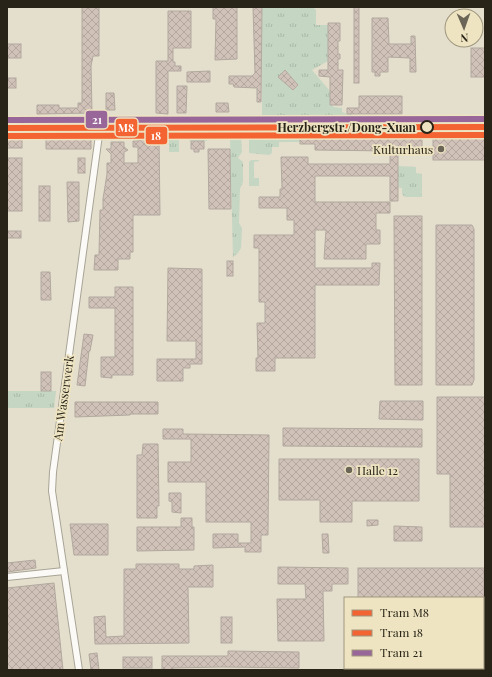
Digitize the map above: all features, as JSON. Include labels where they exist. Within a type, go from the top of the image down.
[{"type":"street","points":[[7,126],[485,126]]},
{"type":"street","name":"Am Wasserwerk","points":[[79,670],[52,491],[53,472],[99,126]]},
{"type":"street","points":[[7,577],[64,571]]},
{"type":"green space","points":[[262,7],[313,7],[316,10],[316,25],[328,25],[328,61],[312,70],[330,91],[330,105],[333,105],[333,107],[342,108],[342,112],[352,114],[352,118],[262,117]]},
{"type":"green space","points":[[169,134],[179,134],[179,152],[169,152]]},
{"type":"green space","points":[[189,134],[241,134],[242,152],[238,158],[243,162],[243,182],[240,189],[239,223],[242,228],[241,248],[233,257],[230,139],[189,141]]},
{"type":"green space","points":[[315,134],[315,138],[300,142],[279,142],[279,147],[272,147],[272,153],[269,155],[249,153],[249,135]]},
{"type":"green space","points":[[251,160],[259,160],[254,162],[254,178],[259,178],[259,186],[249,186],[249,162]]},
{"type":"green space","points":[[398,166],[416,167],[416,173],[422,174],[422,197],[405,197],[402,194],[402,188],[397,187]]},
{"type":"green space","points":[[7,391],[56,391],[54,408],[7,408]]},
{"type":"building","points":[[82,7],[99,7],[99,56],[93,56],[91,66],[92,113],[37,114],[37,105],[59,105],[59,108],[78,108],[78,103],[82,103]]},
{"type":"building","points":[[213,7],[237,7],[237,59],[215,60],[216,19],[213,19]]},
{"type":"building","points":[[253,7],[262,7],[261,102],[257,102],[257,88],[234,87],[233,84],[229,84],[229,76],[252,76],[255,73]]},
{"type":"building","points":[[354,7],[359,7],[359,83],[354,83]]},
{"type":"building","points":[[168,11],[191,11],[191,48],[173,48],[173,62],[175,62],[175,66],[181,66],[181,71],[168,71],[168,114],[156,113],[156,61],[168,61]]},
{"type":"building","points":[[372,18],[388,18],[389,44],[411,44],[411,36],[415,36],[416,72],[410,72],[410,58],[388,57],[388,72],[380,72],[380,76],[375,76],[375,72],[372,72]]},
{"type":"building","points":[[328,23],[340,23],[338,54],[340,54],[340,59],[338,59],[338,70],[343,70],[342,105],[330,105],[330,77],[319,76],[319,70],[328,70]]},
{"type":"building","points":[[7,44],[21,44],[21,58],[7,58]]},
{"type":"building","points":[[471,48],[485,48],[485,77],[471,77]]},
{"type":"building","points":[[285,70],[298,85],[293,90],[278,77]]},
{"type":"building","points":[[210,71],[210,82],[187,82],[187,72]]},
{"type":"building","points":[[7,78],[16,78],[16,88],[7,88]]},
{"type":"building","points":[[177,86],[187,86],[186,113],[177,113]]},
{"type":"building","points":[[106,93],[114,93],[115,110],[106,110]]},
{"type":"building","points":[[359,96],[402,96],[402,114],[347,114],[347,108],[359,108]]},
{"type":"building","points":[[216,103],[228,103],[229,112],[216,112]]},
{"type":"building","points":[[7,138],[22,138],[22,148],[7,148]]},
{"type":"building","points":[[91,138],[91,149],[46,149],[46,139]]},
{"type":"building","points":[[300,138],[422,139],[422,153],[398,153],[398,201],[390,201],[390,176],[315,176],[315,202],[390,202],[390,213],[376,213],[376,230],[380,230],[380,244],[366,244],[366,259],[324,259],[326,230],[315,230],[315,268],[372,268],[372,263],[380,263],[379,285],[315,285],[315,358],[275,358],[275,371],[256,371],[256,358],[258,358],[257,323],[265,323],[265,302],[259,302],[259,248],[254,248],[254,235],[294,235],[294,220],[287,220],[287,208],[259,208],[259,197],[280,197],[280,189],[282,189],[281,157],[308,157],[308,164],[390,164],[390,151],[315,150],[315,144],[300,144]]},
{"type":"building","points":[[433,138],[485,138],[485,160],[433,160]]},
{"type":"building","points":[[138,139],[159,139],[160,215],[133,215],[133,252],[130,252],[130,259],[118,259],[118,270],[94,270],[95,255],[99,255],[100,210],[103,210],[107,163],[111,163],[111,154],[106,149],[111,149],[111,142],[124,142],[124,147],[128,150],[124,152],[124,163],[138,163],[138,147],[133,147],[133,141],[138,141]]},
{"type":"building","points":[[191,141],[204,141],[204,149],[199,149],[199,152],[194,152],[194,149],[191,149]]},
{"type":"building","points":[[208,149],[230,149],[231,209],[209,209]]},
{"type":"building","points":[[7,158],[22,158],[22,211],[7,211]]},
{"type":"building","points":[[78,158],[85,158],[85,173],[78,173]]},
{"type":"building","points":[[67,182],[79,182],[79,221],[68,222]]},
{"type":"building","points":[[39,186],[50,186],[50,221],[39,221]]},
{"type":"building","points":[[394,216],[422,216],[422,385],[395,385]]},
{"type":"building","points":[[436,225],[472,225],[474,229],[474,380],[472,385],[436,385]]},
{"type":"building","points":[[7,231],[21,231],[21,238],[7,238]]},
{"type":"building","points":[[227,261],[233,261],[233,276],[227,276]]},
{"type":"building","points":[[168,268],[202,269],[202,364],[190,364],[190,368],[183,368],[183,381],[157,381],[157,359],[196,359],[196,341],[167,341]]},
{"type":"building","points":[[41,272],[50,272],[51,300],[41,300]]},
{"type":"building","points":[[115,287],[133,287],[133,375],[112,375],[112,378],[101,377],[101,357],[115,357],[115,308],[89,308],[89,297],[115,297]]},
{"type":"building","points":[[84,334],[93,335],[89,351],[85,386],[77,385]]},
{"type":"building","points":[[41,372],[51,372],[51,391],[41,391]]},
{"type":"building","points":[[437,397],[485,397],[485,527],[450,527],[450,474],[437,474]]},
{"type":"building","points":[[380,401],[423,401],[423,420],[379,419]]},
{"type":"building","points":[[75,402],[158,402],[158,414],[75,417]]},
{"type":"building","points":[[283,428],[422,429],[422,447],[283,446]]},
{"type":"building","points":[[163,429],[183,429],[183,434],[269,435],[268,535],[261,535],[261,552],[245,552],[245,547],[213,548],[213,534],[238,534],[238,543],[251,543],[251,522],[206,522],[206,482],[168,482],[168,462],[191,462],[191,439],[163,439]]},
{"type":"building","points":[[143,444],[158,444],[159,506],[157,506],[157,518],[137,518],[137,455],[142,455]]},
{"type":"building","name":"Halle 12","points":[[279,459],[419,459],[419,501],[352,501],[352,522],[320,522],[320,500],[279,500]]},
{"type":"building","points":[[169,493],[181,493],[181,513],[172,512],[172,502],[169,501]]},
{"type":"building","points":[[181,518],[192,518],[192,527],[194,527],[194,550],[137,551],[137,527],[181,527]]},
{"type":"building","points":[[367,520],[378,520],[378,525],[367,526]]},
{"type":"building","points":[[70,524],[108,524],[108,555],[74,555]]},
{"type":"building","points":[[394,526],[422,527],[422,541],[394,541]]},
{"type":"building","points":[[322,534],[328,534],[329,553],[323,553]]},
{"type":"building","points":[[35,560],[36,568],[7,572],[7,563]]},
{"type":"building","points":[[136,564],[179,564],[179,569],[194,569],[194,566],[213,565],[213,587],[188,587],[189,643],[95,644],[94,617],[105,616],[106,637],[124,636],[124,569],[136,569]]},
{"type":"building","points":[[278,567],[348,568],[348,584],[332,584],[332,591],[323,591],[324,641],[278,641],[277,599],[306,599],[305,584],[278,584]]},
{"type":"building","points":[[358,568],[484,568],[484,597],[358,597]]},
{"type":"building","points":[[54,583],[63,670],[7,670],[7,588]]},
{"type":"building","points":[[221,617],[232,617],[232,643],[221,643]]},
{"type":"building","points":[[228,651],[299,652],[299,668],[221,667],[173,668],[173,670],[162,670],[162,656],[228,656]]},
{"type":"building","points":[[97,653],[99,670],[91,670],[89,654]]},
{"type":"building","points":[[123,657],[152,657],[152,668],[123,668]]},
{"type":"tram line","name":"21","points":[[7,120],[485,119]]},
{"type":"tram line","name":"M8","points":[[7,128],[485,127]]},
{"type":"tram line","name":"18","points":[[7,136],[485,135]]},
{"type":"place","name":"Herzbergstr./Dong-Xuan","points":[[427,127]]},
{"type":"place","name":"Kulturhaus","points":[[441,149]]},
{"type":"place","name":"Halle 12","points":[[349,470]]}]
